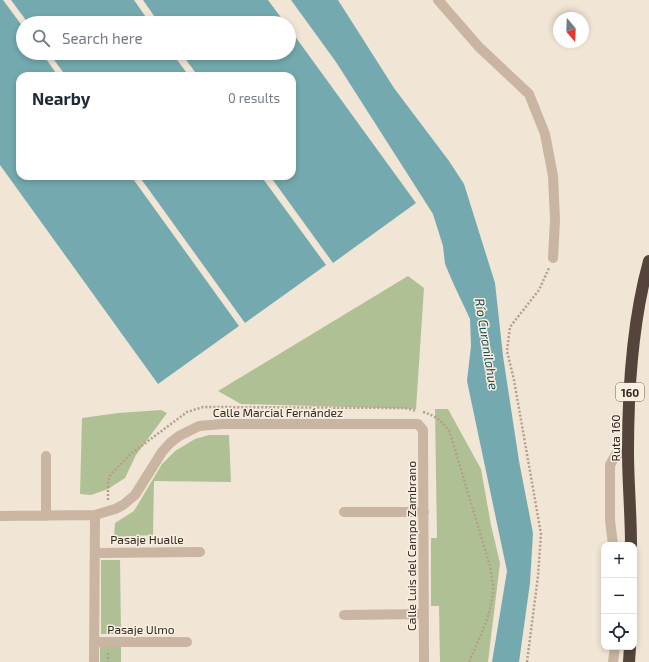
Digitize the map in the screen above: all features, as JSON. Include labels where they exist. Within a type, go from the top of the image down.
[{"type":"highway","name":"Ruta 160","points":[[631,542],[628,416],[634,344],[639,308],[649,261]]},
{"type":"highway","points":[[629,662],[630,650]]},
{"type":"street","points":[[438,0],[479,46],[529,94],[545,134],[553,176],[553,258]]},
{"type":"street","name":"Calle Marcial Fernández","points":[[0,516],[94,515],[123,505],[135,495],[162,452],[170,443],[189,430],[199,426],[222,424],[418,424],[423,430]]},
{"type":"street","name":"Calle Luis del Campo Zambrano","points":[[423,430],[424,662]]},
{"type":"street","points":[[613,542],[610,520],[610,465],[616,454],[628,452]]},
{"type":"street","points":[[46,456],[46,516]]},
{"type":"street","points":[[344,512],[424,512]]},
{"type":"street","points":[[94,515],[94,662]]},
{"type":"street","name":"Pasaje Hualle","points":[[95,553],[200,552]]},
{"type":"street","points":[[344,615],[424,614]]},
{"type":"street","name":"Pasaje Ulmo","points":[[94,642],[186,642]]},
{"type":"street","points":[[613,662],[615,650]]},
{"type":"path","points":[[527,662],[538,576],[541,534],[514,380],[507,350],[510,327],[539,290],[553,258]]},
{"type":"path","points":[[108,511],[108,480],[111,474],[132,453],[187,412],[203,407],[405,408],[436,416],[446,425],[450,433],[490,566],[493,585],[491,607],[485,625],[468,662]]},
{"type":"path","points":[[108,642],[108,662]]},
{"type":"green space","points":[[408,276],[424,288],[416,409],[241,404],[218,391]]},
{"type":"green space","points":[[435,409],[448,409],[481,469],[491,525],[500,563],[488,662],[440,662],[439,606],[431,606],[431,538],[437,538]]},
{"type":"green space","points":[[161,410],[167,413],[136,455],[125,478],[108,489],[91,495],[80,494],[82,418],[118,413]]},
{"type":"green space","points":[[209,435],[229,435],[231,482],[154,481],[153,535],[114,537],[115,523],[134,511],[162,464],[175,451],[195,439]]},
{"type":"green space","points":[[101,560],[120,560],[121,634],[101,634]]},
{"type":"green space","points":[[100,646],[121,646],[121,662],[100,662]]},
{"type":"water","points":[[0,0],[3,0],[16,18],[16,60],[47,60],[55,72],[16,72],[16,180],[134,180],[239,326],[158,384],[0,165]]},
{"type":"water","points":[[11,0],[134,0],[145,16],[23,16]]},
{"type":"water","points":[[143,0],[268,0],[280,16],[154,16]]},
{"type":"water","name":"Río Curanilahue","points":[[291,0],[338,0],[394,88],[449,161],[464,184],[495,283],[503,356],[519,461],[533,533],[530,583],[519,662],[492,662],[507,571],[467,381],[471,346],[470,319],[445,264],[443,246],[433,214],[336,62]]},
{"type":"water","points":[[296,38],[416,203],[333,263],[273,180],[296,180],[296,72],[195,72],[186,60],[296,60]]},
{"type":"water","points":[[54,60],[177,60],[186,72],[63,72]]},
{"type":"water","points":[[142,180],[264,180],[326,265],[245,323]]}]
